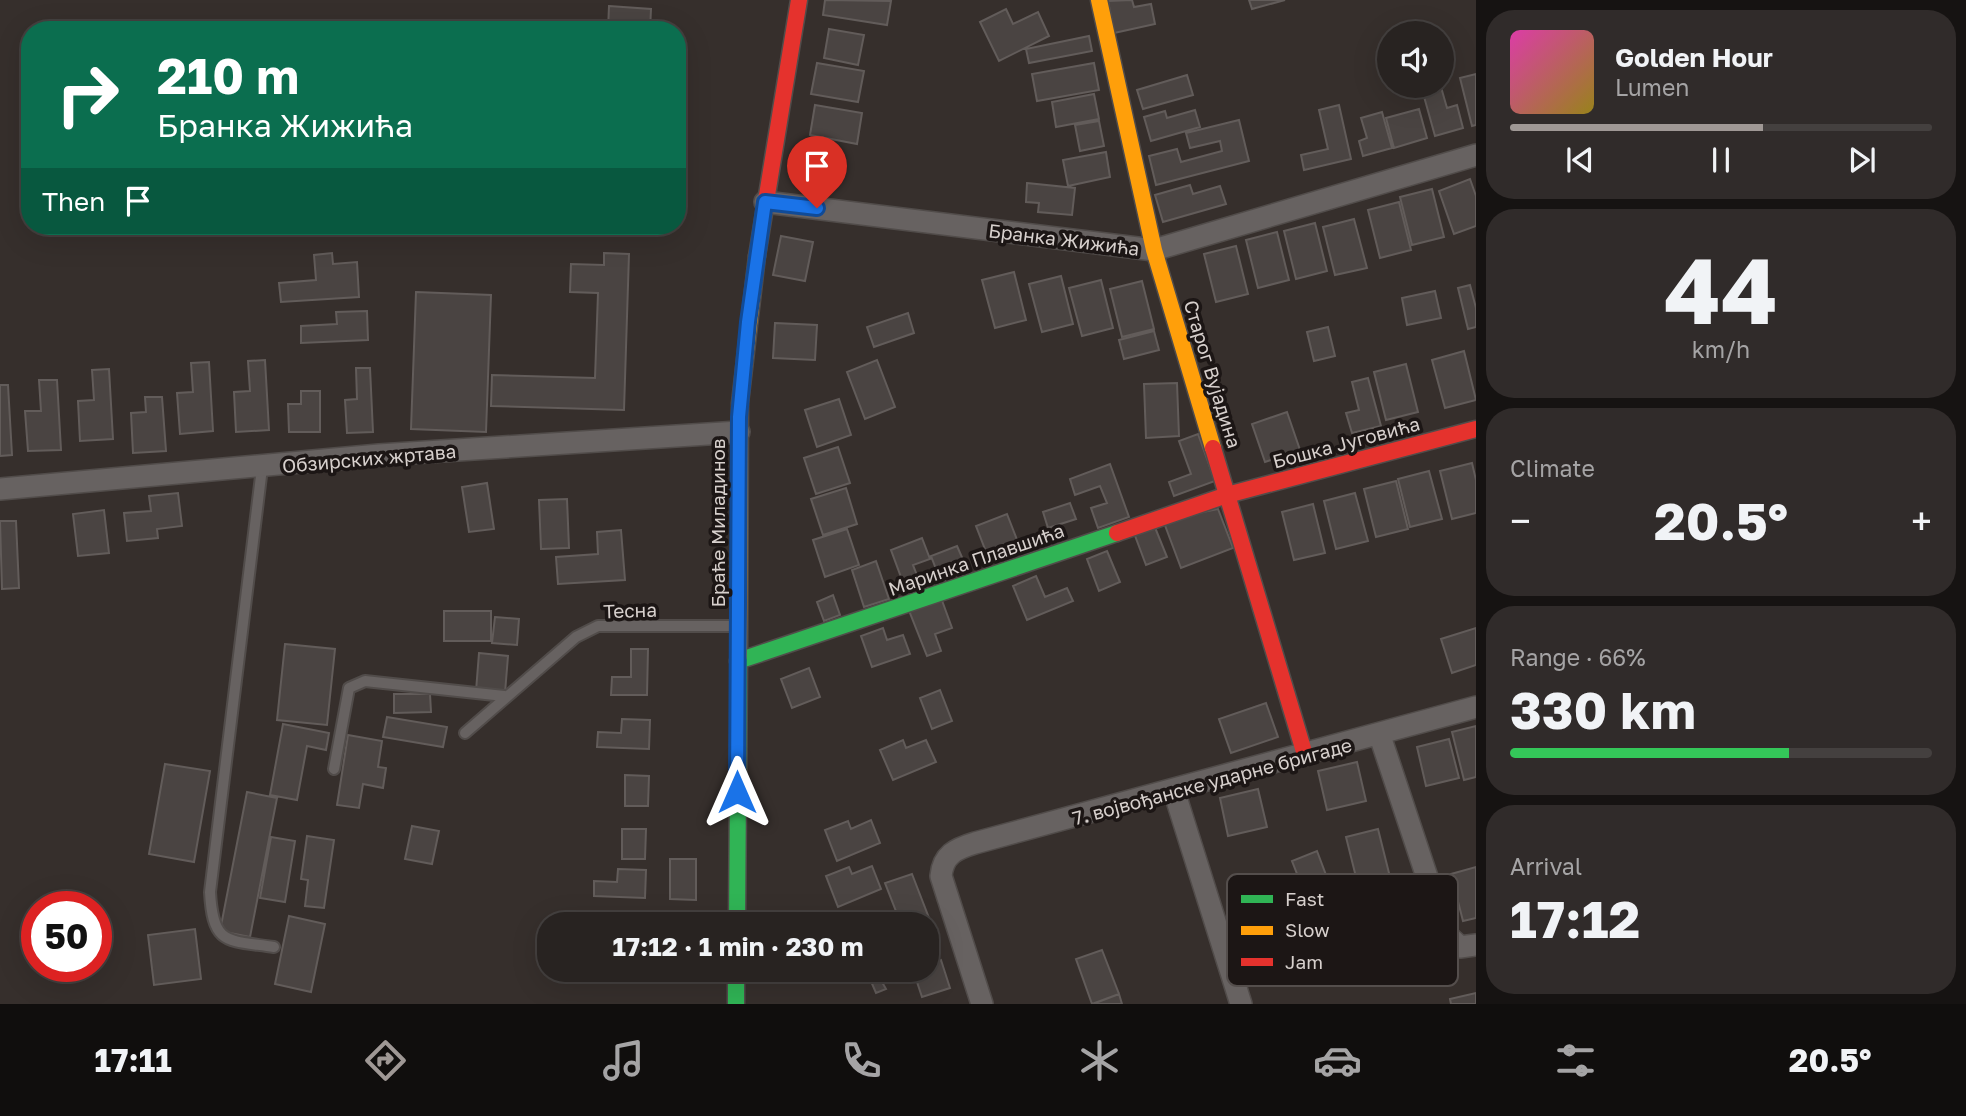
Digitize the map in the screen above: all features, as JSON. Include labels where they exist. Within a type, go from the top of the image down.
[{"type":"street","name":"Браће Миладинов","points":[[737,912],[739,432],[748,322],[799,0]]},
{"type":"street","name":"Старог Вујадина","points":[[1099,0],[1154,250],[1305,755]]},
{"type":"street","name":"Бранка Жижића","points":[[765,202],[1154,250],[1476,155]]},
{"type":"street","name":"Бошка Југовића","points":[[1227,495],[1476,429]]},
{"type":"street","name":"Обзирских жртава","points":[[0,489],[262,468],[379,455],[739,432]]},
{"type":"street","name":"Маринка Плавшића","points":[[737,660],[757,657],[1227,495]]},
{"type":"street","name":"7. војвођанске ударне бригаде","points":[[982,1004],[941,876],[942,863],[948,855],[975,843],[1476,708]]},
{"type":"street","points":[[1380,736],[1426,874]]},
{"type":"street","points":[[1174,791],[1227,959]]},
{"type":"street","points":[[1458,945],[1476,945]]},
{"type":"street","points":[[736,982],[736,1004]]},
{"type":"street","points":[[1235,986],[1241,1004]]},
{"type":"lane","points":[[262,468],[210,892],[211,922],[217,931],[228,940],[274,947]]},
{"type":"lane","name":"Тесна","points":[[465,733],[504,696],[576,637],[598,626],[738,626]]},
{"type":"lane","points":[[334,769],[349,688],[365,681],[504,696]]},
{"type":"building","points":[[825,0],[891,1],[887,25],[823,15]]},
{"type":"building","points":[[1132,0],[1134,7],[1151,4],[1155,24],[1114,33],[1108,1]]},
{"type":"building","points":[[1249,0],[1285,0],[1252,9]]},
{"type":"building","points":[[609,6],[651,9],[650,21],[608,21]]},
{"type":"building","points":[[1006,9],[1013,24],[1038,12],[1049,36],[999,61],[980,22]]},
{"type":"building","points":[[829,29],[864,35],[858,65],[824,58]]},
{"type":"building","points":[[1089,36],[1092,51],[1029,63],[1026,49]]},
{"type":"building","points":[[817,63],[864,71],[858,102],[811,94]]},
{"type":"building","points":[[1094,63],[1099,90],[1037,101],[1032,74]]},
{"type":"building","points":[[1476,74],[1476,125],[1472,126],[1460,78]]},
{"type":"building","points":[[1187,75],[1193,95],[1143,109],[1137,90]]},
{"type":"building","points":[[1094,94],[1099,119],[1056,127],[1052,102]]},
{"type":"building","points":[[1424,98],[1444,98],[1447,108],[1457,105],[1463,128],[1435,136]]},
{"type":"building","points":[[815,105],[862,113],[857,144],[810,135]]},
{"type":"building","points":[[1339,105],[1351,159],[1304,170],[1301,155],[1328,149],[1319,110]]},
{"type":"building","points":[[1419,109],[1427,138],[1394,148],[1386,118]]},
{"type":"building","points":[[1195,110],[1200,127],[1151,141],[1144,117],[1165,111],[1167,118]]},
{"type":"building","points":[[1382,112],[1392,148],[1363,156],[1359,141],[1367,138],[1361,118]]},
{"type":"building","points":[[1239,120],[1249,161],[1156,185],[1149,156],[1177,149],[1181,162],[1222,151],[1220,141],[1190,148],[1186,133]]},
{"type":"building","points":[[1099,121],[1104,146],[1080,151],[1075,125]]},
{"type":"building","points":[[1106,152],[1110,177],[1068,186],[1063,160]]},
{"type":"building","points":[[1470,179],[1476,196],[1476,226],[1454,234],[1439,191]]},
{"type":"building","points":[[1027,183],[1075,188],[1072,215],[1038,212],[1039,203],[1026,202]]},
{"type":"building","points":[[1190,185],[1193,194],[1220,186],[1226,204],[1163,222],[1155,195]]},
{"type":"building","points":[[1432,189],[1444,237],[1412,245],[1400,197]]},
{"type":"building","points":[[1399,202],[1411,250],[1380,258],[1368,210]]},
{"type":"building","points":[[1354,219],[1367,268],[1335,275],[1323,227]]},
{"type":"building","points":[[1315,223],[1327,271],[1296,279],[1284,231]]},
{"type":"building","points":[[1277,232],[1289,280],[1258,288],[1246,240]]},
{"type":"building","points":[[781,236],[813,242],[805,281],[773,275]]},
{"type":"building","points":[[1236,246],[1248,294],[1216,302],[1204,254]]},
{"type":"building","points":[[332,253],[333,264],[357,262],[359,297],[281,302],[279,283],[316,280],[314,255]]},
{"type":"building","points":[[604,253],[629,254],[624,410],[491,406],[492,375],[595,378],[598,293],[570,292],[571,264],[604,265]]},
{"type":"building","points":[[1014,272],[1026,320],[995,328],[982,280]]},
{"type":"building","points":[[1061,276],[1073,324],[1042,332],[1029,284]]},
{"type":"building","points":[[1101,280],[1113,328],[1082,336],[1069,288]]},
{"type":"building","points":[[1142,281],[1154,329],[1122,337],[1110,289]]},
{"type":"building","points":[[1470,285],[1476,308],[1476,327],[1468,329],[1458,288]]},
{"type":"building","points":[[1435,291],[1441,318],[1407,325],[1402,298]]},
{"type":"building","points":[[416,292],[491,295],[486,432],[411,429]]},
{"type":"building","points":[[367,311],[368,340],[301,343],[301,326],[337,324],[336,312]]},
{"type":"building","points":[[908,313],[914,333],[874,347],[867,327]]},
{"type":"building","points":[[775,323],[817,325],[815,360],[773,358]]},
{"type":"building","points":[[1328,327],[1335,356],[1314,361],[1307,332]]},
{"type":"building","points":[[1154,331],[1159,350],[1124,359],[1119,340]]},
{"type":"building","points":[[1464,351],[1476,400],[1445,408],[1432,360]]},
{"type":"building","points":[[265,360],[269,430],[236,432],[234,392],[250,391],[248,361]]},
{"type":"building","points":[[877,360],[895,407],[865,419],[847,372]]},
{"type":"building","points":[[209,362],[213,431],[180,434],[177,393],[193,392],[191,363]]},
{"type":"building","points":[[1406,364],[1418,412],[1386,420],[1374,372]]},
{"type":"building","points":[[356,368],[370,368],[373,432],[347,433],[345,400],[357,399]]},
{"type":"building","points":[[109,369],[113,439],[80,441],[78,401],[94,400],[92,370]]},
{"type":"building","points":[[1368,378],[1381,426],[1352,433],[1346,413],[1359,410],[1352,382]]},
{"type":"building","points":[[39,380],[57,380],[61,450],[28,451],[25,411],[41,411]]},
{"type":"building","points":[[1177,383],[1179,436],[1146,438],[1144,384]]},
{"type":"building","points":[[0,385],[8,385],[12,455],[0,456]]},
{"type":"building","points":[[301,391],[320,391],[320,432],[289,432],[288,404],[301,404]]},
{"type":"building","points":[[145,397],[162,397],[166,451],[133,453],[131,413],[146,412]]},
{"type":"building","points":[[839,399],[851,435],[817,447],[805,410]]},
{"type":"building","points":[[1287,412],[1300,450],[1265,462],[1252,424]]},
{"type":"building","points":[[1198,434],[1215,481],[1174,496],[1169,482],[1191,474],[1179,441]]},
{"type":"building","points":[[838,447],[850,483],[816,494],[804,458]]},
{"type":"building","points":[[1472,463],[1476,480],[1476,513],[1452,519],[1440,471]]},
{"type":"building","points":[[1110,464],[1129,517],[1098,528],[1091,508],[1107,503],[1100,486],[1075,495],[1070,479]]},
{"type":"building","points":[[1429,471],[1442,519],[1410,527],[1398,479]]},
{"type":"building","points":[[1396,481],[1408,529],[1376,537],[1364,489]]},
{"type":"building","points":[[487,483],[494,529],[469,532],[462,487]]},
{"type":"building","points":[[846,488],[857,524],[823,535],[811,499]]},
{"type":"building","points":[[178,493],[182,526],[157,529],[158,538],[127,541],[124,513],[151,511],[149,496]]},
{"type":"building","points":[[1355,493],[1368,541],[1336,549],[1324,501]]},
{"type":"building","points":[[567,499],[569,548],[541,549],[539,500]]},
{"type":"building","points":[[1070,503],[1076,519],[1048,528],[1043,512]]},
{"type":"building","points":[[1313,504],[1325,553],[1294,560],[1282,512]]},
{"type":"building","points":[[1218,509],[1233,548],[1181,568],[1163,520]]},
{"type":"building","points":[[104,510],[109,553],[78,556],[73,514]]},
{"type":"building","points":[[1007,514],[1021,550],[990,562],[976,526]]},
{"type":"building","points":[[0,521],[16,521],[19,588],[2,589]]},
{"type":"building","points":[[1154,525],[1167,557],[1146,565],[1134,533]]},
{"type":"building","points":[[847,529],[859,565],[825,577],[813,540]]},
{"type":"building","points":[[621,530],[625,580],[558,584],[556,557],[598,554],[597,532]]},
{"type":"building","points":[[922,538],[930,559],[913,565],[920,583],[905,588],[891,550]]},
{"type":"building","points":[[957,546],[968,571],[941,582],[931,556]]},
{"type":"building","points":[[1107,551],[1120,582],[1099,591],[1087,559]]},
{"type":"building","points":[[876,561],[889,599],[864,607],[852,570]]},
{"type":"building","points":[[1036,576],[1045,597],[1067,588],[1073,601],[1027,620],[1013,586]]},
{"type":"building","points":[[833,595],[840,615],[824,621],[817,602]]},
{"type":"building","points":[[940,595],[952,628],[935,634],[941,651],[927,656],[908,608]]},
{"type":"building","points":[[444,611],[491,611],[491,641],[444,641]]},
{"type":"building","points":[[495,617],[519,619],[517,645],[492,643]]},
{"type":"building","points":[[883,628],[887,640],[903,635],[910,654],[872,667],[861,636]]},
{"type":"building","points":[[1476,628],[1476,665],[1452,673],[1441,639]]},
{"type":"building","points":[[285,644],[335,649],[327,725],[277,720]]},
{"type":"building","points":[[631,649],[648,649],[647,695],[611,695],[612,677],[631,677]]},
{"type":"building","points":[[479,653],[508,656],[505,693],[476,691]]},
{"type":"building","points":[[809,668],[820,697],[792,708],[781,679]]},
{"type":"building","points":[[940,690],[952,721],[932,729],[920,698]]},
{"type":"building","points":[[394,694],[430,694],[431,712],[394,713]]},
{"type":"building","points":[[1266,703],[1278,737],[1231,753],[1219,719]]},
{"type":"building","points":[[387,717],[447,727],[443,747],[383,737]]},
{"type":"building","points":[[622,719],[650,720],[649,749],[597,747],[598,732],[621,733]]},
{"type":"building","points":[[283,724],[329,733],[326,750],[307,746],[297,800],[270,795]]},
{"type":"building","points":[[1476,726],[1476,777],[1464,780],[1452,732]]},
{"type":"building","points":[[348,735],[382,741],[378,767],[386,768],[383,788],[363,784],[359,808],[337,805]]},
{"type":"building","points":[[1449,739],[1459,778],[1426,786],[1417,747]]},
{"type":"building","points":[[903,740],[906,748],[926,740],[936,762],[893,780],[880,750]]},
{"type":"building","points":[[1357,762],[1366,801],[1327,810],[1318,771]]},
{"type":"building","points":[[165,764],[210,771],[194,862],[149,854]]},
{"type":"building","points":[[625,775],[649,776],[648,806],[625,806]]},
{"type":"building","points":[[1258,789],[1267,827],[1228,836],[1220,798]]},
{"type":"building","points":[[247,792],[277,798],[250,937],[220,931]]},
{"type":"building","points":[[871,820],[880,843],[837,861],[825,830],[848,821],[851,829]]},
{"type":"building","points":[[412,826],[439,831],[432,864],[405,859]]},
{"type":"building","points":[[622,829],[646,829],[645,859],[622,859]]},
{"type":"building","points":[[1378,829],[1389,874],[1355,874],[1346,837]]},
{"type":"building","points":[[307,836],[334,840],[324,908],[305,906],[308,880],[301,879]]},
{"type":"building","points":[[271,837],[295,841],[285,902],[260,898]]},
{"type":"building","points":[[1317,851],[1326,874],[1297,874],[1292,861]]},
{"type":"building","points":[[670,859],[696,859],[696,900],[670,899]]},
{"type":"building","points":[[872,866],[881,889],[838,907],[826,876],[849,867],[852,874]]},
{"type":"building","points":[[1476,867],[1476,918],[1463,921],[1458,901],[1458,874],[1451,874]]},
{"type":"building","points":[[618,869],[646,870],[645,898],[594,896],[594,881],[617,882]]},
{"type":"building","points":[[912,874],[927,912],[896,912],[885,883]]},
{"type":"building","points":[[289,916],[325,924],[311,992],[275,984]]},
{"type":"building","points":[[195,929],[201,979],[154,985],[148,935]]},
{"type":"building","points":[[1102,950],[1119,994],[1092,1004],[1076,959]]},
{"type":"building","points":[[939,961],[950,988],[922,997],[917,982],[939,982]]},
{"type":"building","points":[[871,982],[882,982],[886,989],[876,993]]},
{"type":"building","points":[[1476,993],[1476,1004],[1451,1004],[1450,999]]},
{"type":"building","points":[[1119,994],[1122,1004],[1093,1004]]},
{"type":"traffic: fast","points":[[738,661],[1117,533]]},
{"type":"traffic: fast","points":[[737,912],[739,656]]},
{"type":"traffic: fast","points":[[736,982],[736,1004]]},
{"type":"traffic: slow","points":[[1099,0],[1154,250],[1213,448]]},
{"type":"traffic: slow","points":[[739,656],[740,403],[757,256]]},
{"type":"traffic: jam","points":[[757,256],[799,0]]},
{"type":"traffic: jam","points":[[1117,533],[1227,495],[1476,429]]},
{"type":"traffic: jam","points":[[1213,448],[1305,755]]},
{"type":"route","points":[[737,792],[739,432],[742,371],[754,272],[765,202],[817,208]]}]
